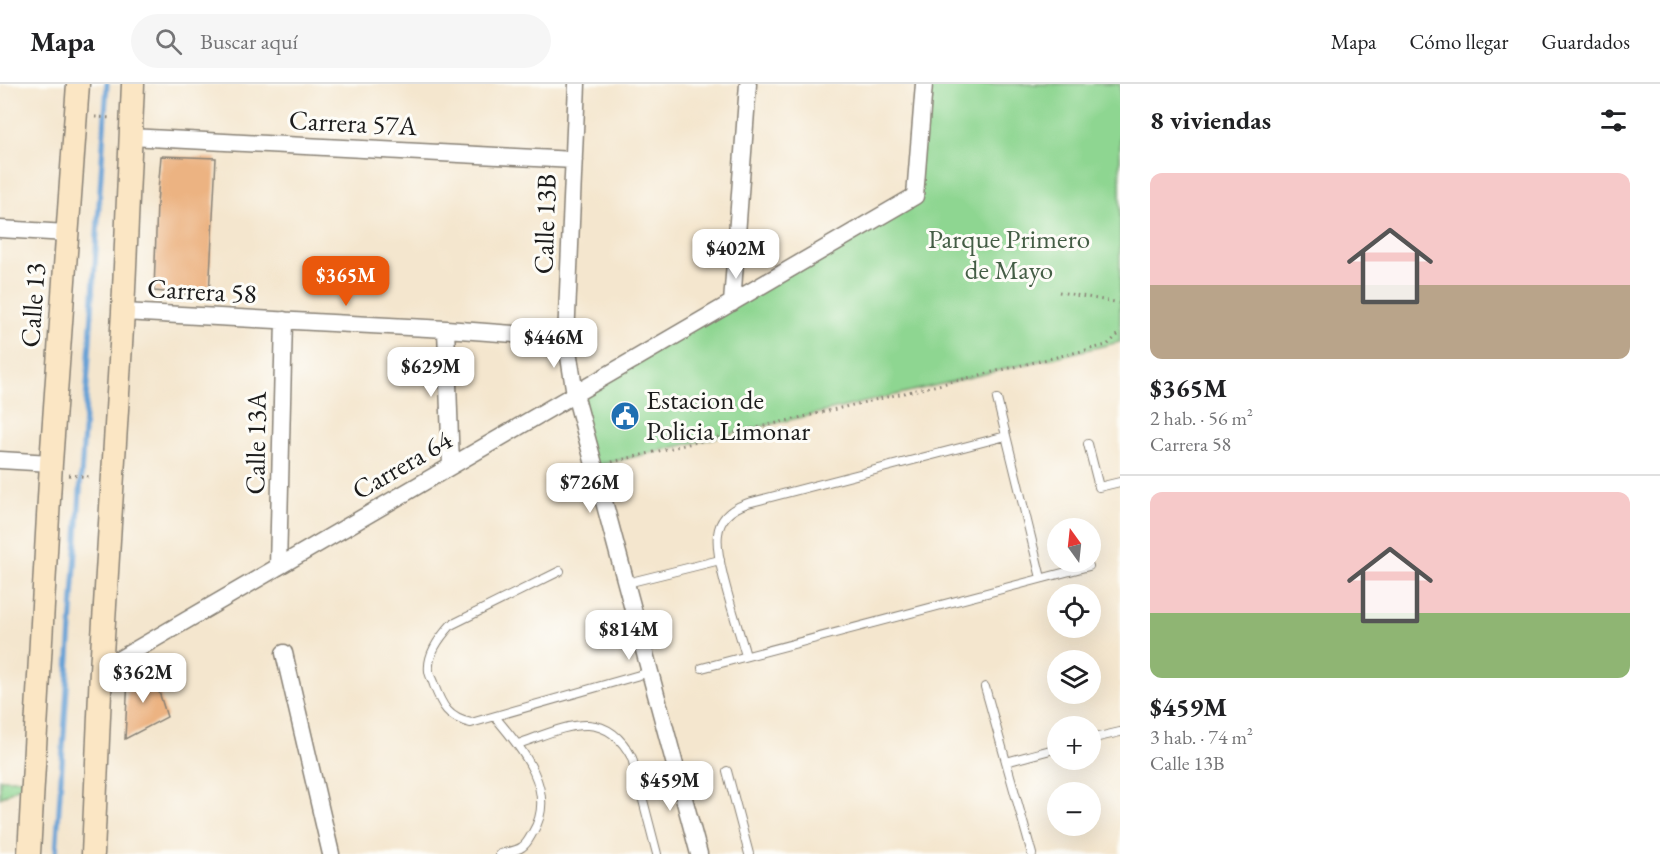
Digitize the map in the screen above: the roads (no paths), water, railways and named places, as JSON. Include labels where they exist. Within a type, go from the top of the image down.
[{"type":"main road","name":"Calle 13","points":[[29,854],[60,469],[67,233],[78,84]]},
{"type":"main road","points":[[93,854],[101,670],[123,312],[125,128],[133,84]]},
{"type":"street","name":"Calle 13B","points":[[577,84],[566,338],[575,394],[699,854]]},
{"type":"street","points":[[732,303],[748,84]]},
{"type":"street","name":"Carrera 64","points":[[101,670],[915,196],[924,84]]},
{"type":"street","name":"Carrera 57A","points":[[125,128],[574,160]]},
{"type":"street","points":[[0,230],[67,233]]},
{"type":"street","name":"Carrera 58","points":[[123,312],[446,329],[566,338]]},
{"type":"street","name":"Calle 13A","points":[[278,567],[284,321]]},
{"type":"street","points":[[446,329],[452,466]]},
{"type":"street","points":[[0,460],[60,469]]},
{"type":"street","points":[[284,653],[331,854]]},
{"type":"lane","points":[[997,399],[1041,578]]},
{"type":"lane","points":[[746,656],[720,560],[717,536],[727,514],[737,507],[1006,436]]},
{"type":"lane","points":[[1088,444],[1099,487],[1120,482]]},
{"type":"lane","points":[[627,583],[720,560]]},
{"type":"lane","points":[[560,571],[451,625],[439,638],[432,654],[429,671],[441,705],[449,714],[471,723],[496,718],[650,672]]},
{"type":"lane","points":[[702,668],[1065,572]]},
{"type":"lane","points":[[985,687],[1032,854]]},
{"type":"lane","points":[[496,718],[518,744],[536,775],[541,798],[540,821],[522,847],[500,854]]},
{"type":"lane","points":[[518,744],[567,727],[583,724],[599,726],[613,733],[625,744],[632,758],[657,854]]},
{"type":"lane","points":[[1101,736],[1120,732]]},
{"type":"lane","points":[[1006,762],[1047,751]]},
{"type":"lane","points":[[727,771],[749,854]]},
{"type":"waterway","points":[[56,854],[107,84]]},
{"type":"place","name":"Estacion de Policia Limonar","points":[[625,416]]},
{"type":"park label","name":"Parque Primero de Mayo","points":[[1009,254]]}]
